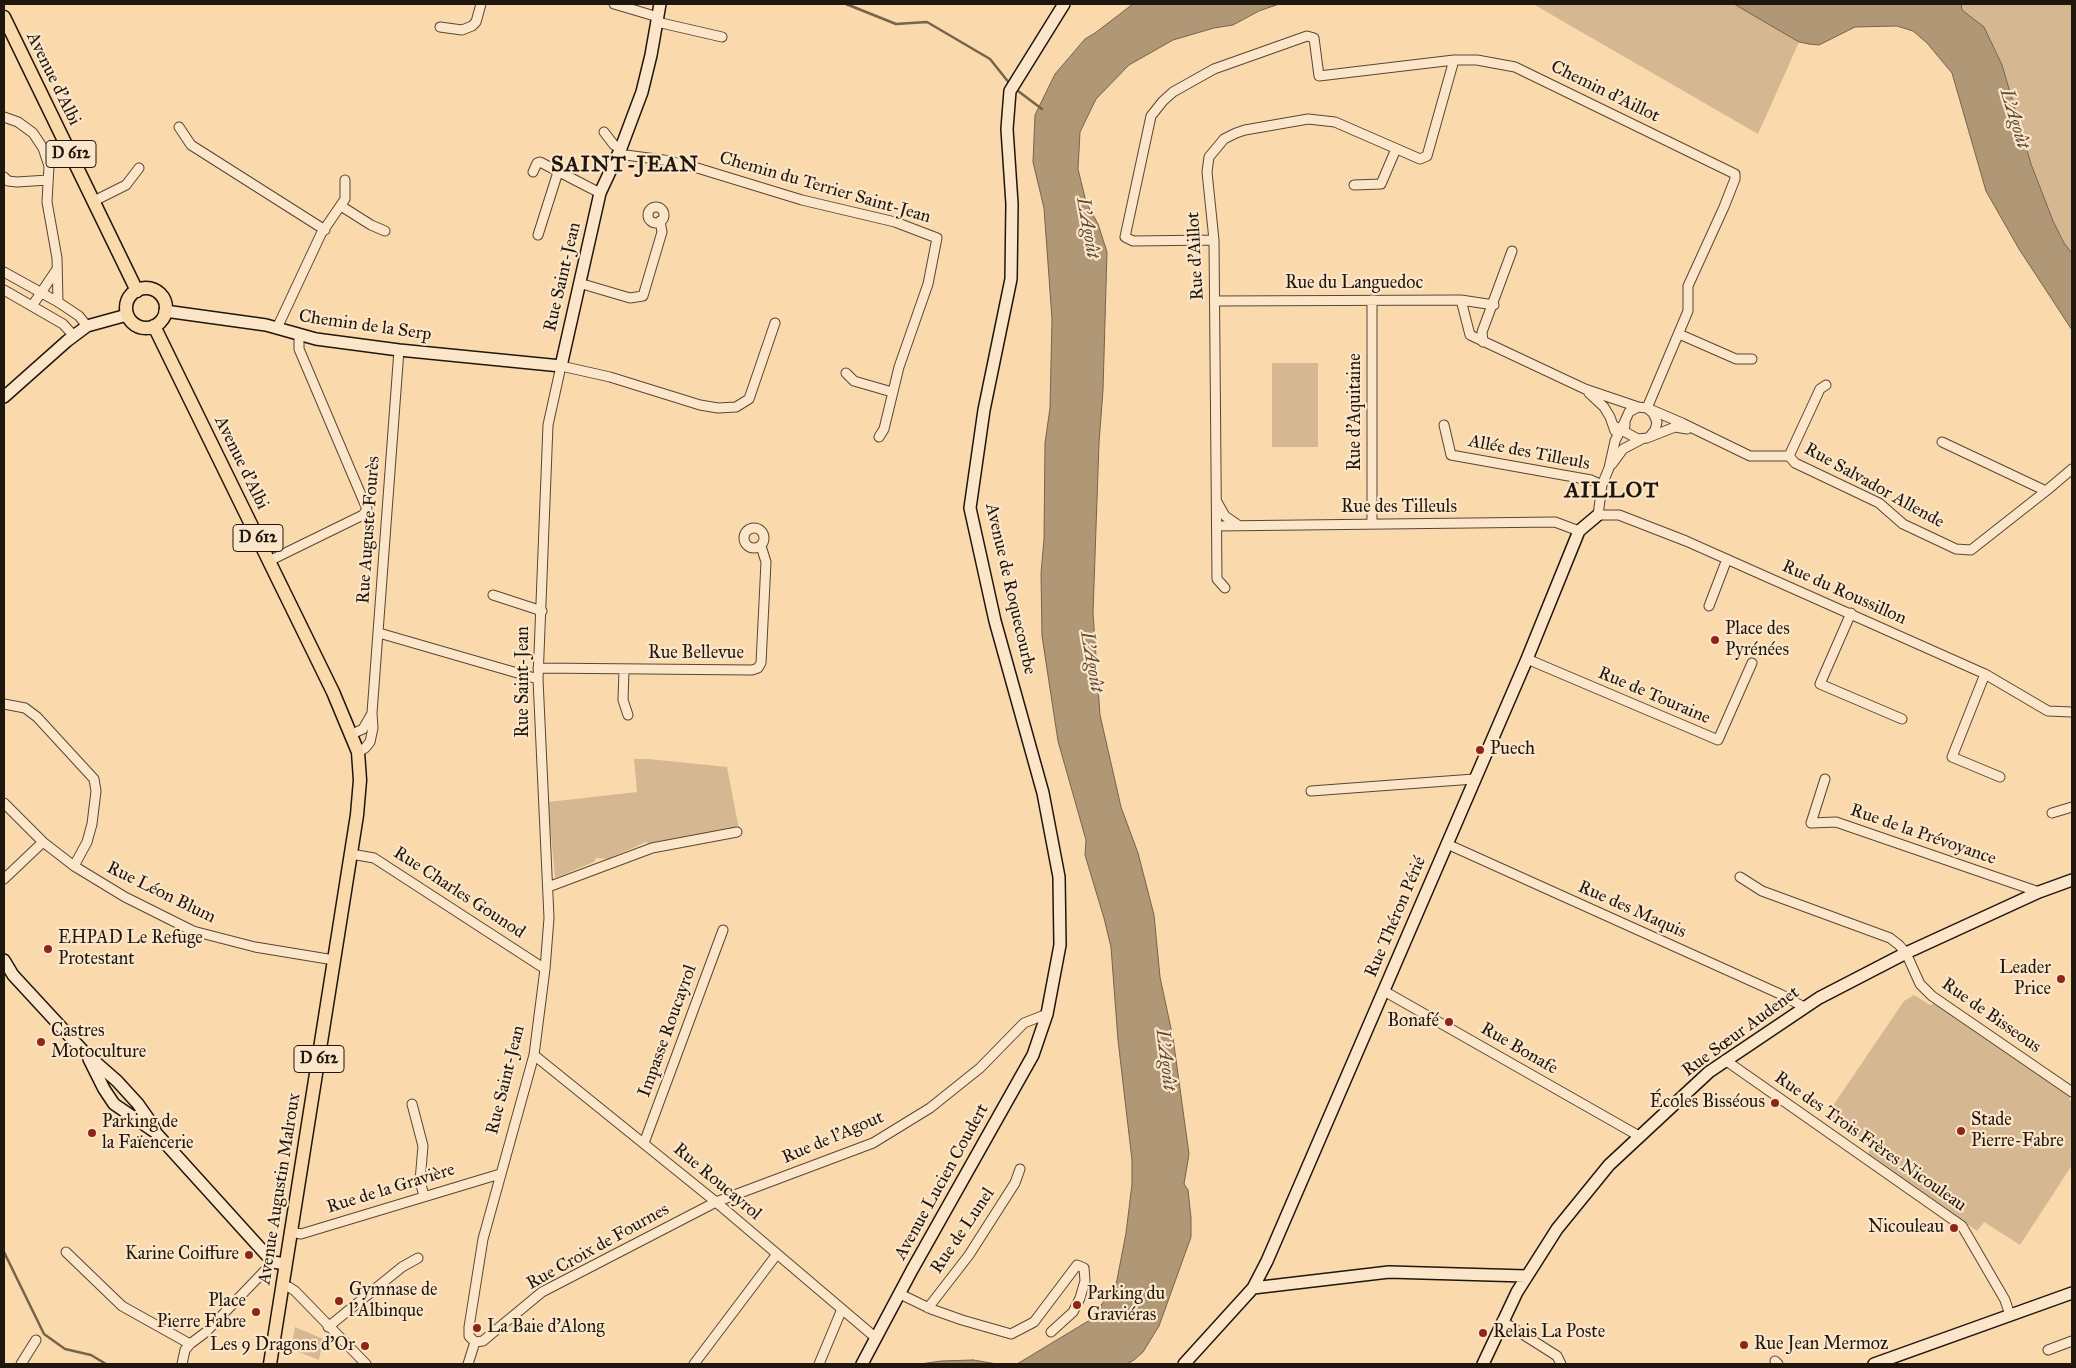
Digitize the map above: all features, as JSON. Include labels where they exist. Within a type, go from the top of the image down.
[{"type":"main road","name":"Avenue d'Albi","points":[[4,17],[137,290]]},
{"type":"main road","points":[[149,289],[155,290],[164,299],[166,311],[161,321],[154,326],[141,327],[131,321],[127,315],[126,305],[128,299],[137,290],[149,289]]},
{"type":"main road","name":"Avenue d'Albi","points":[[154,326],[334,692],[358,752]]},
{"type":"main road","name":"Avenue Augustin Malroux","points":[[270,1364],[282,1286],[279,1263],[291,1232],[351,854],[360,791],[358,752]]},
{"type":"street","points":[[440,27],[462,30],[472,26],[476,22],[481,4]]},
{"type":"street","points":[[614,4],[722,37]]},
{"type":"street","name":"Rue Saint-Jean","points":[[471,1363],[475,1342],[469,1336],[469,1327],[483,1239],[534,1055],[546,969],[549,918],[538,668],[542,611],[548,425],[600,193],[620,151],[647,74],[660,4]]},
{"type":"street","name":"Avenue de Roquecourbe","points":[[1047,1014],[1060,945],[1059,877],[1043,793],[995,621],[970,508],[984,410],[1011,279],[1012,204],[1007,129],[1013,87],[1064,4]]},
{"type":"street","name":"Chemin d'Aillot","points":[[1214,240],[1133,241],[1124,237],[1151,116],[1162,101],[1173,92],[1214,69],[1307,36],[1314,38],[1319,76],[1454,60],[1477,60],[1515,67],[1735,174],[1735,179],[1720,215],[1688,286],[1688,311],[1679,334]]},
{"type":"street","name":"Rue d'Aillot","points":[[1225,588],[1217,579],[1214,240],[1207,172],[1209,157],[1224,139],[1236,133],[1308,119],[1335,122],[1420,159],[1427,156],[1454,60]]},
{"type":"street","points":[[4,117],[18,122],[33,133],[43,148],[49,166],[48,212],[55,244],[58,302]]},
{"type":"street","points":[[179,127],[191,146],[325,230]]},
{"type":"street","points":[[604,132],[620,151]]},
{"type":"street","points":[[1354,185],[1381,184],[1396,148]]},
{"type":"street","name":"Chemin du Terrier Saint-Jean","points":[[620,151],[694,167],[802,200],[895,222],[937,238],[928,284],[904,352],[892,392],[884,429],[879,437]]},
{"type":"street","points":[[533,172],[537,163],[540,162],[600,193]]},
{"type":"street","points":[[94,201],[126,185],[139,168]]},
{"type":"street","points":[[538,235],[558,172]]},
{"type":"street","points":[[4,177],[17,182],[48,180]]},
{"type":"street","points":[[277,328],[321,234],[345,199],[345,180]]},
{"type":"street","points":[[341,206],[371,225],[386,231]]},
{"type":"street","points":[[579,283],[630,298],[643,296],[662,232],[660,221]]},
{"type":"street","points":[[1483,342],[1482,332],[1494,305],[1512,251]]},
{"type":"street","points":[[32,306],[57,269]]},
{"type":"street","points":[[4,272],[58,302],[78,316],[87,326]]},
{"type":"street","points":[[4,290],[63,324],[74,336]]},
{"type":"street","name":"Rue d'Aquitaine","points":[[1372,300],[1372,524]]},
{"type":"street","points":[[1461,300],[1470,335],[1585,389],[1653,412],[1657,422],[1655,430],[1651,435]]},
{"type":"street","name":"Rue du Languedoc","points":[[1215,301],[1461,300],[1494,305]]},
{"type":"street","name":"Chemin de la Serp","points":[[166,311],[183,315],[266,325],[298,335],[398,350],[560,366]]},
{"type":"street","points":[[4,397],[87,326],[127,315]]},
{"type":"street","points":[[560,366],[610,377],[700,405],[718,408],[736,407],[749,399],[775,323]]},
{"type":"street","points":[[1598,515],[1602,485],[1609,468],[1620,425],[1629,412],[1643,408],[1679,334],[1736,359],[1752,360]]},
{"type":"street","points":[[269,561],[363,515],[367,508],[298,349],[298,335]]},
{"type":"street","name":"Rue Auguste Fourès","points":[[358,752],[370,742],[373,728],[372,712],[398,350]]},
{"type":"street","points":[[846,373],[854,381],[892,392]]},
{"type":"street","name":"Rue Salvador Allende","points":[[1789,456],[1820,389],[1826,384]]},
{"type":"street","points":[[1585,389],[1630,434],[1642,439]]},
{"type":"street","name":"Rue Salvador Allende","points":[[1643,408],[1750,456],[1789,456]]},
{"type":"street","name":"Allée des Tilleuls","points":[[1444,425],[1451,455],[1591,480],[1602,485]]},
{"type":"street","name":"Rue Salvador Allende","points":[[1642,439],[1675,427],[1695,430]]},
{"type":"street","points":[[1609,468],[1623,449],[1642,439]]},
{"type":"street","points":[[1942,442],[2046,491]]},
{"type":"street","name":"Rue Salvador Allende","points":[[1789,456],[1794,463],[1879,503],[1903,524],[1956,549],[1972,550],[2072,469]]},
{"type":"street","points":[[1216,499],[1225,516],[1238,525]]},
{"type":"street","name":"Rue Théron Périé","points":[[1184,1364],[1253,1288],[1267,1261],[1527,659],[1579,531],[1598,515]]},
{"type":"street","name":"Rue du Roussillon","points":[[1598,515],[1619,515],[1727,559],[1985,674],[2048,710],[2072,712]]},
{"type":"street","name":"Rue des Tilleuls","points":[[1217,526],[1555,522],[1579,531]]},
{"type":"street","name":"Rue Bellevue","points":[[538,668],[752,670],[758,668],[760,664],[766,562],[761,546]]},
{"type":"street","points":[[1709,606],[1727,559]]},
{"type":"street","points":[[493,595],[542,611]]},
{"type":"street","points":[[1851,613],[1820,684],[1902,719]]},
{"type":"street","points":[[378,633],[538,679]]},
{"type":"street","name":"Rue de Touraine","points":[[1527,659],[1718,740],[1752,663]]},
{"type":"street","points":[[624,670],[623,700],[628,715]]},
{"type":"street","points":[[1985,674],[1952,757],[2000,777]]},
{"type":"street","points":[[4,704],[25,708],[37,716],[94,780],[96,791],[92,824],[87,842],[74,866]]},
{"type":"street","points":[[352,734],[363,729],[372,712]]},
{"type":"street","name":"Rue de la Prévoyance","points":[[1825,778],[1812,823],[1836,822],[2039,892]]},
{"type":"street","points":[[1311,791],[1474,780]]},
{"type":"street","name":"Rue Léon Blum","points":[[4,803],[43,842],[74,866],[125,897],[193,930],[247,945],[334,960]]},
{"type":"street","points":[[2052,813],[2072,807]]},
{"type":"street","points":[[548,887],[652,848],[737,832]]},
{"type":"street","points":[[4,879],[43,842]]},
{"type":"street","name":"Rue des Maquis","points":[[1447,844],[1780,994],[1804,1007]]},
{"type":"street","name":"Rue Charles Gounod","points":[[351,854],[374,858],[546,969]]},
{"type":"street","points":[[1740,877],[1762,890],[1890,938],[1906,953]]},
{"type":"street","name":"Rue Sœur Audenet","points":[[1483,1364],[1526,1276],[1573,1208],[1609,1165],[1709,1072],[1804,1007],[1906,953],[2039,892],[2072,880]]},
{"type":"street","name":"Impasse Roucayrol","points":[[644,1144],[723,930]]},
{"type":"street","name":"Rue de Bisseous","points":[[1906,953],[1920,984],[1932,996],[2072,1092]]},
{"type":"street","points":[[4,960],[9,972],[85,1053],[117,1081],[138,1104],[156,1133]]},
{"type":"street","name":"Rue Bonafe","points":[[1384,990],[1639,1136]]},
{"type":"street","name":"Rue de l'Agout","points":[[716,1202],[873,1142],[930,1108],[980,1068],[1024,1023],[1047,1014]]},
{"type":"street","name":"Avenue Lucien Coudert","points":[[862,1364],[1032,1055],[1047,1014]]},
{"type":"street","points":[[85,1053],[114,1104],[156,1133],[279,1263],[206,1332],[190,1344],[185,1350],[182,1364]]},
{"type":"street","name":"Rue Roucayrol","points":[[534,1055],[716,1202],[876,1338]]},
{"type":"street","name":"Rue des Trois Frères Nicouleau","points":[[1725,1060],[1962,1226],[2005,1300],[2010,1315]]},
{"type":"street","points":[[412,1104],[427,1146],[420,1181],[424,1196]]},
{"type":"street","name":"Rue de Lunel","points":[[928,1308],[969,1255],[1015,1183],[1020,1169]]},
{"type":"street","name":"Rue de la Gravière","points":[[291,1232],[301,1234],[500,1174]]},
{"type":"street","name":"Rue Croix de Fournes","points":[[475,1342],[483,1341],[550,1288],[716,1202]]},
{"type":"street","points":[[66,1252],[122,1306],[190,1344]]},
{"type":"street","points":[[694,1364],[777,1254]]},
{"type":"street","points":[[328,1327],[402,1267],[418,1258]]},
{"type":"street","points":[[900,1294],[928,1308],[1011,1334],[1034,1322],[1077,1265],[1084,1268],[1085,1281],[1073,1312],[1051,1332]]},
{"type":"street","points":[[1253,1288],[1389,1272],[1526,1276]]},
{"type":"street","points":[[1504,1276],[1517,1292]]},
{"type":"street","points":[[282,1286],[295,1291],[366,1364]]},
{"type":"street","points":[[1877,1364],[2072,1292]]},
{"type":"street","points":[[819,1364],[842,1309]]},
{"type":"street","points":[[1502,1322],[1557,1356],[1561,1364]]},
{"type":"street","points":[[21,1364],[36,1340]]},
{"type":"street","points":[[2048,1350],[2072,1341]]},
{"type":"shaded area","points":[[1533,4],[1734,4],[1799,42],[1758,134]]},
{"type":"shaded area","points":[[1961,4],[2072,4],[2072,253],[2064,243],[2053,221],[2031,164],[2002,65],[1984,27],[1962,10]]},
{"type":"shaded area","points":[[1272,363],[1318,363],[1318,447],[1272,447]]},
{"type":"shaded area","points":[[634,759],[727,767],[739,829],[651,845],[646,842],[608,859],[596,858],[594,862],[555,878],[548,802],[637,792]]},
{"type":"shaded area","name":"Stade Pierre-Fabre","points":[[1914,995],[1930,1005],[1938,1003],[2072,1095],[2069,1099],[2072,1102],[2072,1165],[2020,1245],[1984,1222],[1977,1231],[1867,1155],[1872,1146],[1826,1116],[1904,1001]]},
{"type":"shaded area","points":[[295,1327],[323,1339],[319,1360],[291,1349]]},
{"type":"water","name":"L'Agoût","points":[[1133,4],[1279,4],[1259,11],[1233,25],[1214,28],[1173,40],[1129,65],[1096,99],[1080,132],[1078,169],[1086,202],[1098,224],[1107,252],[1093,613],[1100,715],[1121,807],[1138,853],[1154,915],[1160,977],[1173,1038],[1189,1154],[1184,1184],[1188,1190],[1191,1237],[1159,1326],[1143,1352],[1134,1360],[1127,1364],[1017,1364],[1090,1320],[1116,1285],[1126,1233],[1132,1184],[1132,1160],[1118,1040],[1111,947],[1085,855],[1086,840],[1058,741],[1042,636],[1041,573],[1044,539],[1045,443],[1050,408],[1052,319],[1044,208],[1033,162],[1035,115],[1055,74],[1085,39]]},
{"type":"water","name":"L'Agoût","points":[[1734,4],[1961,4],[1962,10],[1984,27],[2002,65],[2031,164],[2053,221],[2064,243],[2072,253],[2072,330],[2019,249],[1986,191],[1952,73],[1927,43],[1913,31],[1897,26],[1855,27],[1819,45],[1799,42]]},
{"type":"water","points":[[973,1360],[997,1364],[920,1364],[941,1361]]},
{"type":"waterway","points":[[846,4],[896,24],[927,22],[990,59],[1010,84]]},
{"type":"waterway","points":[[1014,88],[1042,109]]},
{"type":"waterway","points":[[4,1252],[44,1334],[65,1349],[91,1355],[106,1364]]},
{"type":"place","name":"Place des Pyrénées","points":[[1715,640]]},
{"type":"place","name":"Puech","points":[[1480,750]]},
{"type":"place","name":"EHPAD Le Refuge Protestant","points":[[48,949]]},
{"type":"place","name":"Leader Price","points":[[2061,979]]},
{"type":"place","name":"Bonafé","points":[[1449,1022]]},
{"type":"place","name":"Castres Motoculture","points":[[41,1042]]},
{"type":"place","name":"Écoles Bisséous","points":[[1775,1103]]},
{"type":"place","name":"Stade Pierre-Fabre","points":[[1961,1131]]},
{"type":"place","name":"Parking de la Faïencerie","points":[[92,1133]]},
{"type":"place","name":"Nicouleau","points":[[1954,1228]]},
{"type":"place","name":"Karine Coiffure","points":[[249,1255]]},
{"type":"place","name":"Gymnase de l'Albinque","points":[[339,1301]]},
{"type":"place","name":"Parking du Graviéras","points":[[1077,1305]]},
{"type":"place","name":"Place Pierre Fabre","points":[[256,1312]]},
{"type":"place","name":"La Baie d'Along","points":[[477,1328]]},
{"type":"place","name":"Relais La Poste","points":[[1483,1333]]},
{"type":"place","name":"Rue Jean Mermoz","points":[[1744,1345]]},
{"type":"place","name":"Les 9 Dragons d'Or","points":[[365,1346]]},
{"type":"district","name":"SAINT-JEAN","points":[[625,166]]},
{"type":"district","name":"AILLOT","points":[[1612,492]]}]
